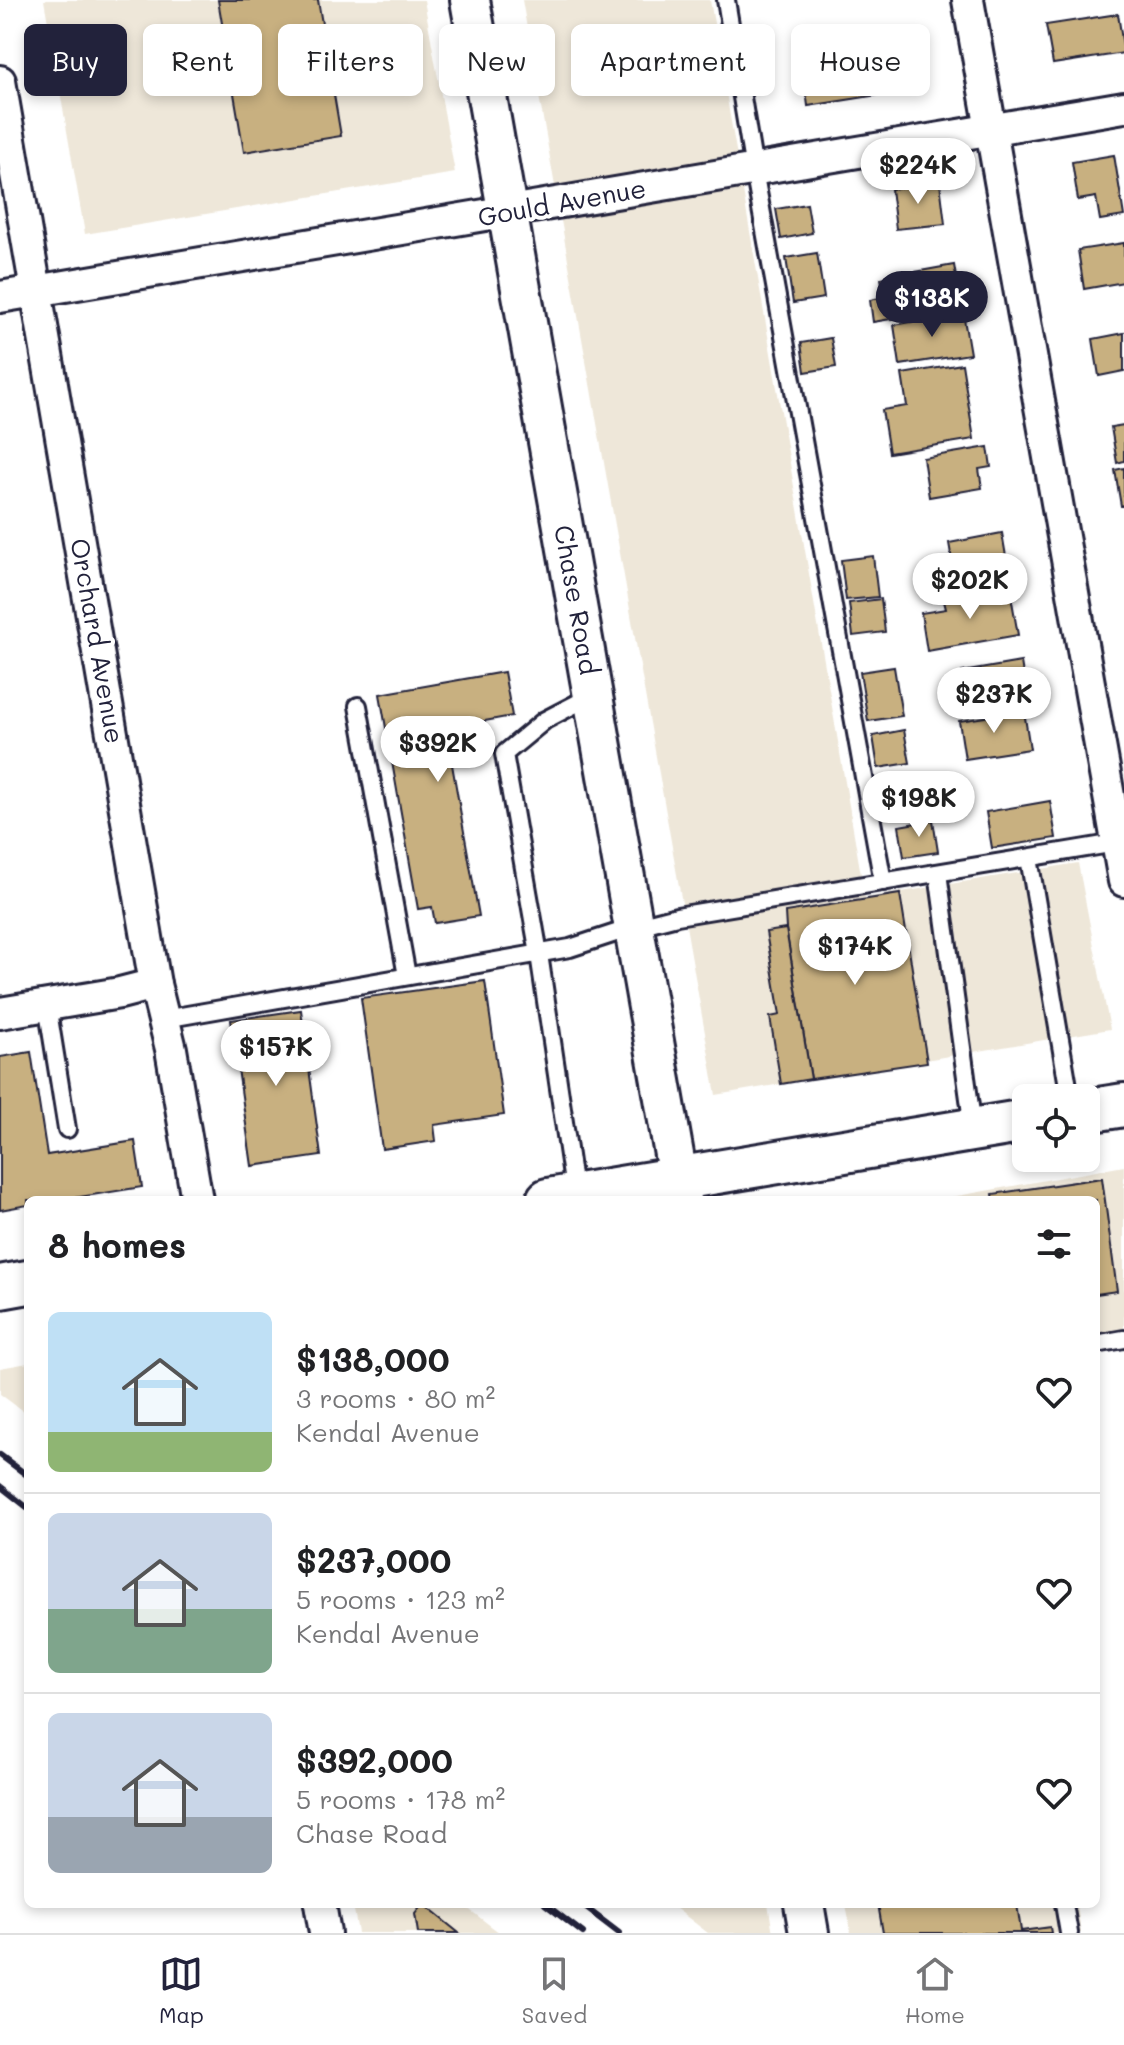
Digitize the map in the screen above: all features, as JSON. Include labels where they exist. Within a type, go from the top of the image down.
[{"type":"main road","points":[[1100,1109],[1124,1105]]},
{"type":"main road","points":[[591,1196],[680,1190],[1012,1123]]},
{"type":"main road","points":[[0,1287],[24,1283]]},
{"type":"street","name":"Chase Road","points":[[470,0],[680,1190]]},
{"type":"street","points":[[968,0],[1121,843],[1124,881]]},
{"type":"street","name":"Orchard Avenue","points":[[0,81],[155,984],[196,1196]]},
{"type":"street","name":"Gould Avenue","points":[[0,297],[1124,107]]},
{"type":"street","points":[[0,1013],[120,993],[155,984]]},
{"type":"street","points":[[321,1908],[325,1933]]},
{"type":"street","points":[[805,1908],[809,1933]]},
{"type":"lane","points":[[726,0],[883,882]]},
{"type":"lane","points":[[561,1196],[539,954],[504,754],[545,720],[593,695]]},
{"type":"lane","points":[[358,706],[407,976]]},
{"type":"lane","points":[[164,1019],[570,948],[677,916],[1121,843]]},
{"type":"lane","points":[[1029,858],[1068,1084]]},
{"type":"lane","points":[[938,873],[973,1130]]},
{"type":"lane","points":[[47,1005],[67,1129]]},
{"type":"lane","points":[[1100,1343],[1124,1339]]},
{"type":"lane","points":[[1065,1908],[1069,1933]]},
{"type":"shaded area","points":[[44,0],[424,0],[455,173],[85,234],[61,96],[127,96],[127,24],[48,24]]},
{"type":"shaded area","points":[[522,0],[710,0],[714,24],[571,24],[571,96],[727,96],[865,898],[1078,863],[1110,1029],[716,1095],[539,96],[555,96],[555,24],[526,24]]},
{"type":"shaded area","points":[[1124,1166],[1124,1333],[1100,1336],[1100,1196],[957,1196]]},
{"type":"shaded area","points":[[24,1364],[24,1412],[0,1394],[0,1368]]},
{"type":"shaded area","points":[[354,1908],[467,1908],[500,1933],[358,1933]]},
{"type":"shaded area","points":[[675,1908],[769,1908],[773,1933],[708,1933]]},
{"type":"shaded area","points":[[847,1908],[1078,1908],[1081,1933],[851,1933]]},
{"type":"building","points":[[218,0],[318,0],[322,24],[278,24],[278,96],[334,96],[341,136],[244,152],[234,96],[262,96],[262,24],[222,24]]},
{"type":"building","points":[[1118,14],[1124,53],[1053,64],[1046,25]]},
{"type":"building","points":[[807,96],[872,96],[808,106]]},
{"type":"building","points":[[1114,155],[1124,216],[1100,220],[1096,197],[1078,200],[1072,162]]},
{"type":"building","points":[[940,183],[945,224],[896,229],[891,189]]},
{"type":"building","points":[[807,204],[812,233],[781,239],[776,209]]},
{"type":"building","points":[[1124,243],[1124,282],[1084,289],[1078,250]]},
{"type":"building","points":[[817,253],[824,298],[793,303],[786,258]]},
{"type":"building","points":[[954,265],[961,307],[873,322],[870,300],[884,297],[881,278]]},
{"type":"building","points":[[963,313],[970,354],[900,365],[894,325]]},
{"type":"building","points":[[1124,333],[1124,371],[1099,376],[1093,339]]},
{"type":"building","points":[[831,338],[836,367],[805,372],[801,343]]},
{"type":"building","points":[[962,364],[974,439],[889,453],[882,410],[907,406],[902,374]]},
{"type":"building","points":[[1124,425],[1124,461],[1117,463],[1111,427]]},
{"type":"building","points":[[988,447],[991,467],[979,469],[982,488],[929,497],[923,458]]},
{"type":"building","points":[[1124,468],[1124,506],[1121,506],[1115,470]]},
{"type":"building","points":[[1002,533],[1009,574],[956,583],[949,543]]},
{"type":"building","points":[[873,556],[878,597],[846,600],[841,560]]},
{"type":"building","points":[[1010,590],[1018,635],[927,651],[921,613],[946,609],[944,601]]},
{"type":"building","points":[[881,599],[885,632],[853,636],[849,603]]},
{"type":"building","points":[[1021,662],[1027,698],[968,709],[962,672]]},
{"type":"building","points":[[894,667],[902,716],[868,721],[860,672]]},
{"type":"building","points":[[504,672],[512,716],[458,726],[448,742],[479,916],[435,923],[432,907],[418,909],[380,694]]},
{"type":"building","points":[[1024,711],[1030,749],[965,759],[959,721]]},
{"type":"building","points":[[904,730],[910,763],[878,768],[873,736]]},
{"type":"building","points":[[1050,801],[1056,838],[992,848],[986,812]]},
{"type":"building","points":[[933,820],[938,852],[904,857],[899,826]]},
{"type":"building","points":[[900,894],[927,1062],[811,1079],[785,912]]},
{"type":"building","points":[[786,929],[811,1079],[781,1084],[770,1017],[780,1015],[766,932]]},
{"type":"building","points":[[485,981],[504,1115],[434,1125],[436,1141],[382,1149],[361,998]]},
{"type":"building","points":[[301,1010],[321,1156],[252,1166],[231,1020]]},
{"type":"building","points":[[31,1052],[47,1155],[135,1141],[142,1187],[86,1196],[24,1196],[24,1206],[0,1210],[0,1057]]},
{"type":"building","points":[[1102,1178],[1117,1291],[1100,1293],[1100,1196],[993,1194]]},
{"type":"building","points":[[420,1908],[428,1908],[459,1933],[418,1933],[415,1914]]},
{"type":"building","points":[[879,1908],[1018,1908],[1021,1931],[1050,1927],[1051,1933],[883,1933]]},
{"type":"railway","points":[[0,1455],[24,1473]]},
{"type":"railway","points":[[0,1486],[24,1505]]},
{"type":"railway","points":[[550,1908],[583,1933]]},
{"type":"railway","points":[[586,1908],[619,1933]]}]
